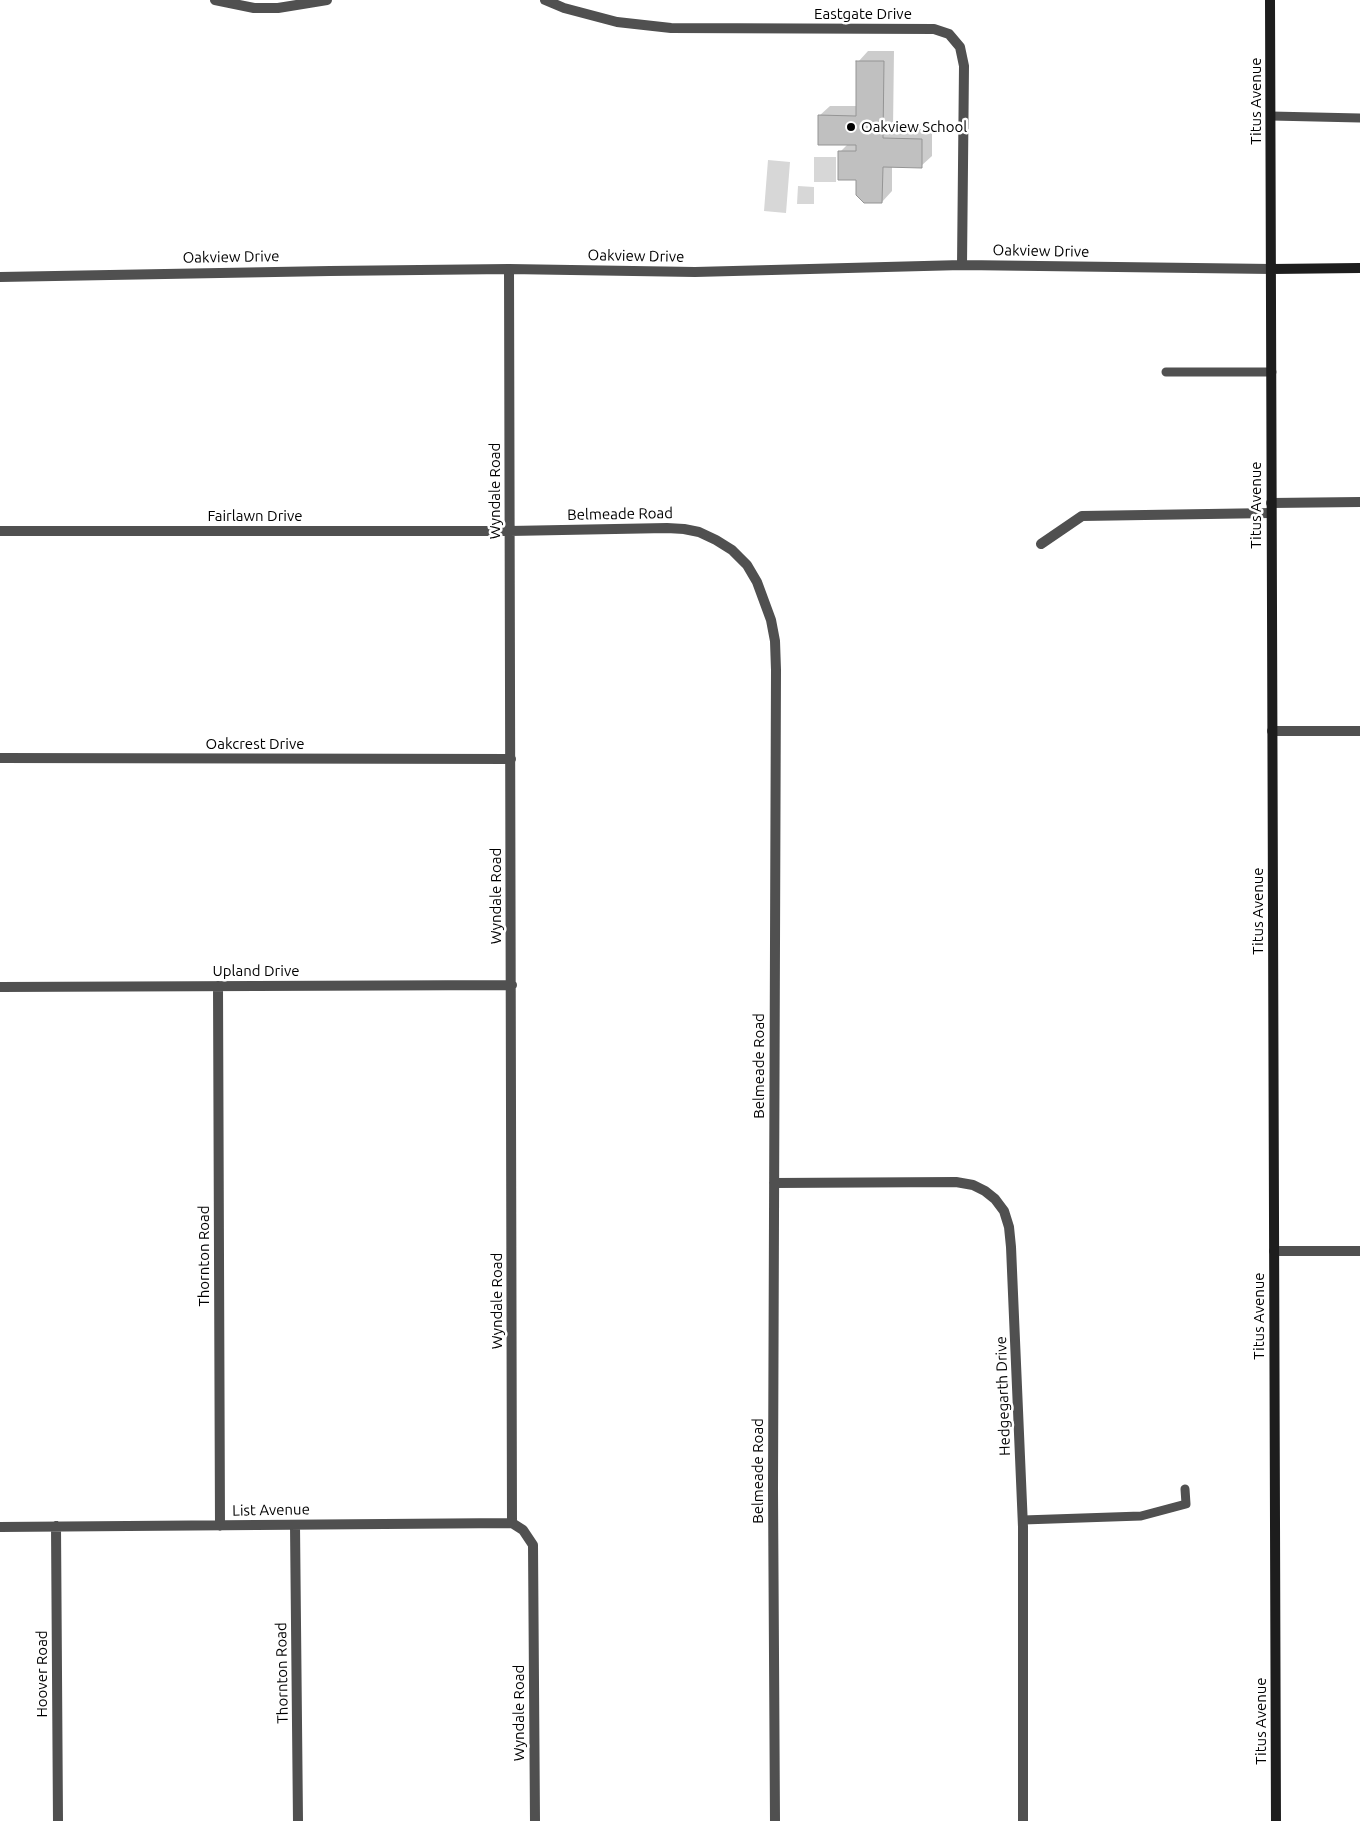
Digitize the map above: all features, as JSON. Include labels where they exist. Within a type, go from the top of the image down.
[{"type":"main road","name":"Titus Avenue","points":[[1270,0],[1276,1821]]},
{"type":"main road","points":[[1272,269],[1360,268]]},
{"type":"street","points":[[215,0],[254,8],[278,8],[327,0]]},
{"type":"street","name":"Eastgate Drive","points":[[545,0],[618,22],[671,28],[934,29],[949,34],[960,47],[964,66],[962,265]]},
{"type":"street","name":"Oakview Drive","points":[[0,277],[330,270],[508,269],[695,272],[962,265],[1272,269]]},
{"type":"street","name":"Wyndale Road","points":[[508,269],[512,985],[512,1523],[523,1530],[533,1545],[535,1821]]},
{"type":"street","points":[[1041,544],[1082,516],[1271,508],[1360,502]]},
{"type":"street","name":"Belmeade Road","points":[[510,531],[667,528],[699,532],[732,550],[747,565],[757,582],[771,620],[776,670],[773,1525],[775,1821]]},
{"type":"street","name":"Fairlawn Drive","points":[[0,531],[510,531]]},
{"type":"street","points":[[1272,731],[1360,731]]},
{"type":"street","name":"Oakcrest Drive","points":[[0,758],[511,759]]},
{"type":"street","name":"Upland Drive","points":[[0,987],[512,985]]},
{"type":"street","name":"Thornton Road","points":[[218,986],[220,1526]]},
{"type":"street","name":"Hedgegarth Drive","points":[[774,1183],[956,1182],[973,1185],[985,1191],[1004,1210],[1009,1228],[1011,1247],[1022,1520],[1023,1821]]},
{"type":"street","points":[[1274,1251],[1360,1251]]},
{"type":"street","name":"List Avenue","points":[[0,1527],[512,1523]]},
{"type":"street","name":"Thornton Road","points":[[295,1525],[298,1821]]},
{"type":"street","name":"Hoover Road","points":[[56,1526],[58,1821]]},
{"type":"lane","points":[[1271,116],[1360,118]]},
{"type":"lane","points":[[1166,372],[1272,372]]},
{"type":"lane","points":[[1022,1520],[1141,1516],[1186,1504],[1185,1489]]},
{"type":"shaded area","points":[[814,157],[836,157],[836,182],[814,182]]},
{"type":"shaded area","points":[[768,160],[790,162],[786,213],[764,211]]},
{"type":"shaded area","points":[[798,186],[814,187],[814,204],[797,204]]},
{"type":"building","name":"Oakview School","points":[[856,61],[884,61],[883,138],[922,139],[922,168],[883,167],[882,203],[864,203],[856,195],[856,180],[838,180],[838,151],[856,151],[856,145],[818,145],[818,115],[856,116]]},
{"type":"place","name":"Oakview School","points":[[851,127]]}]
